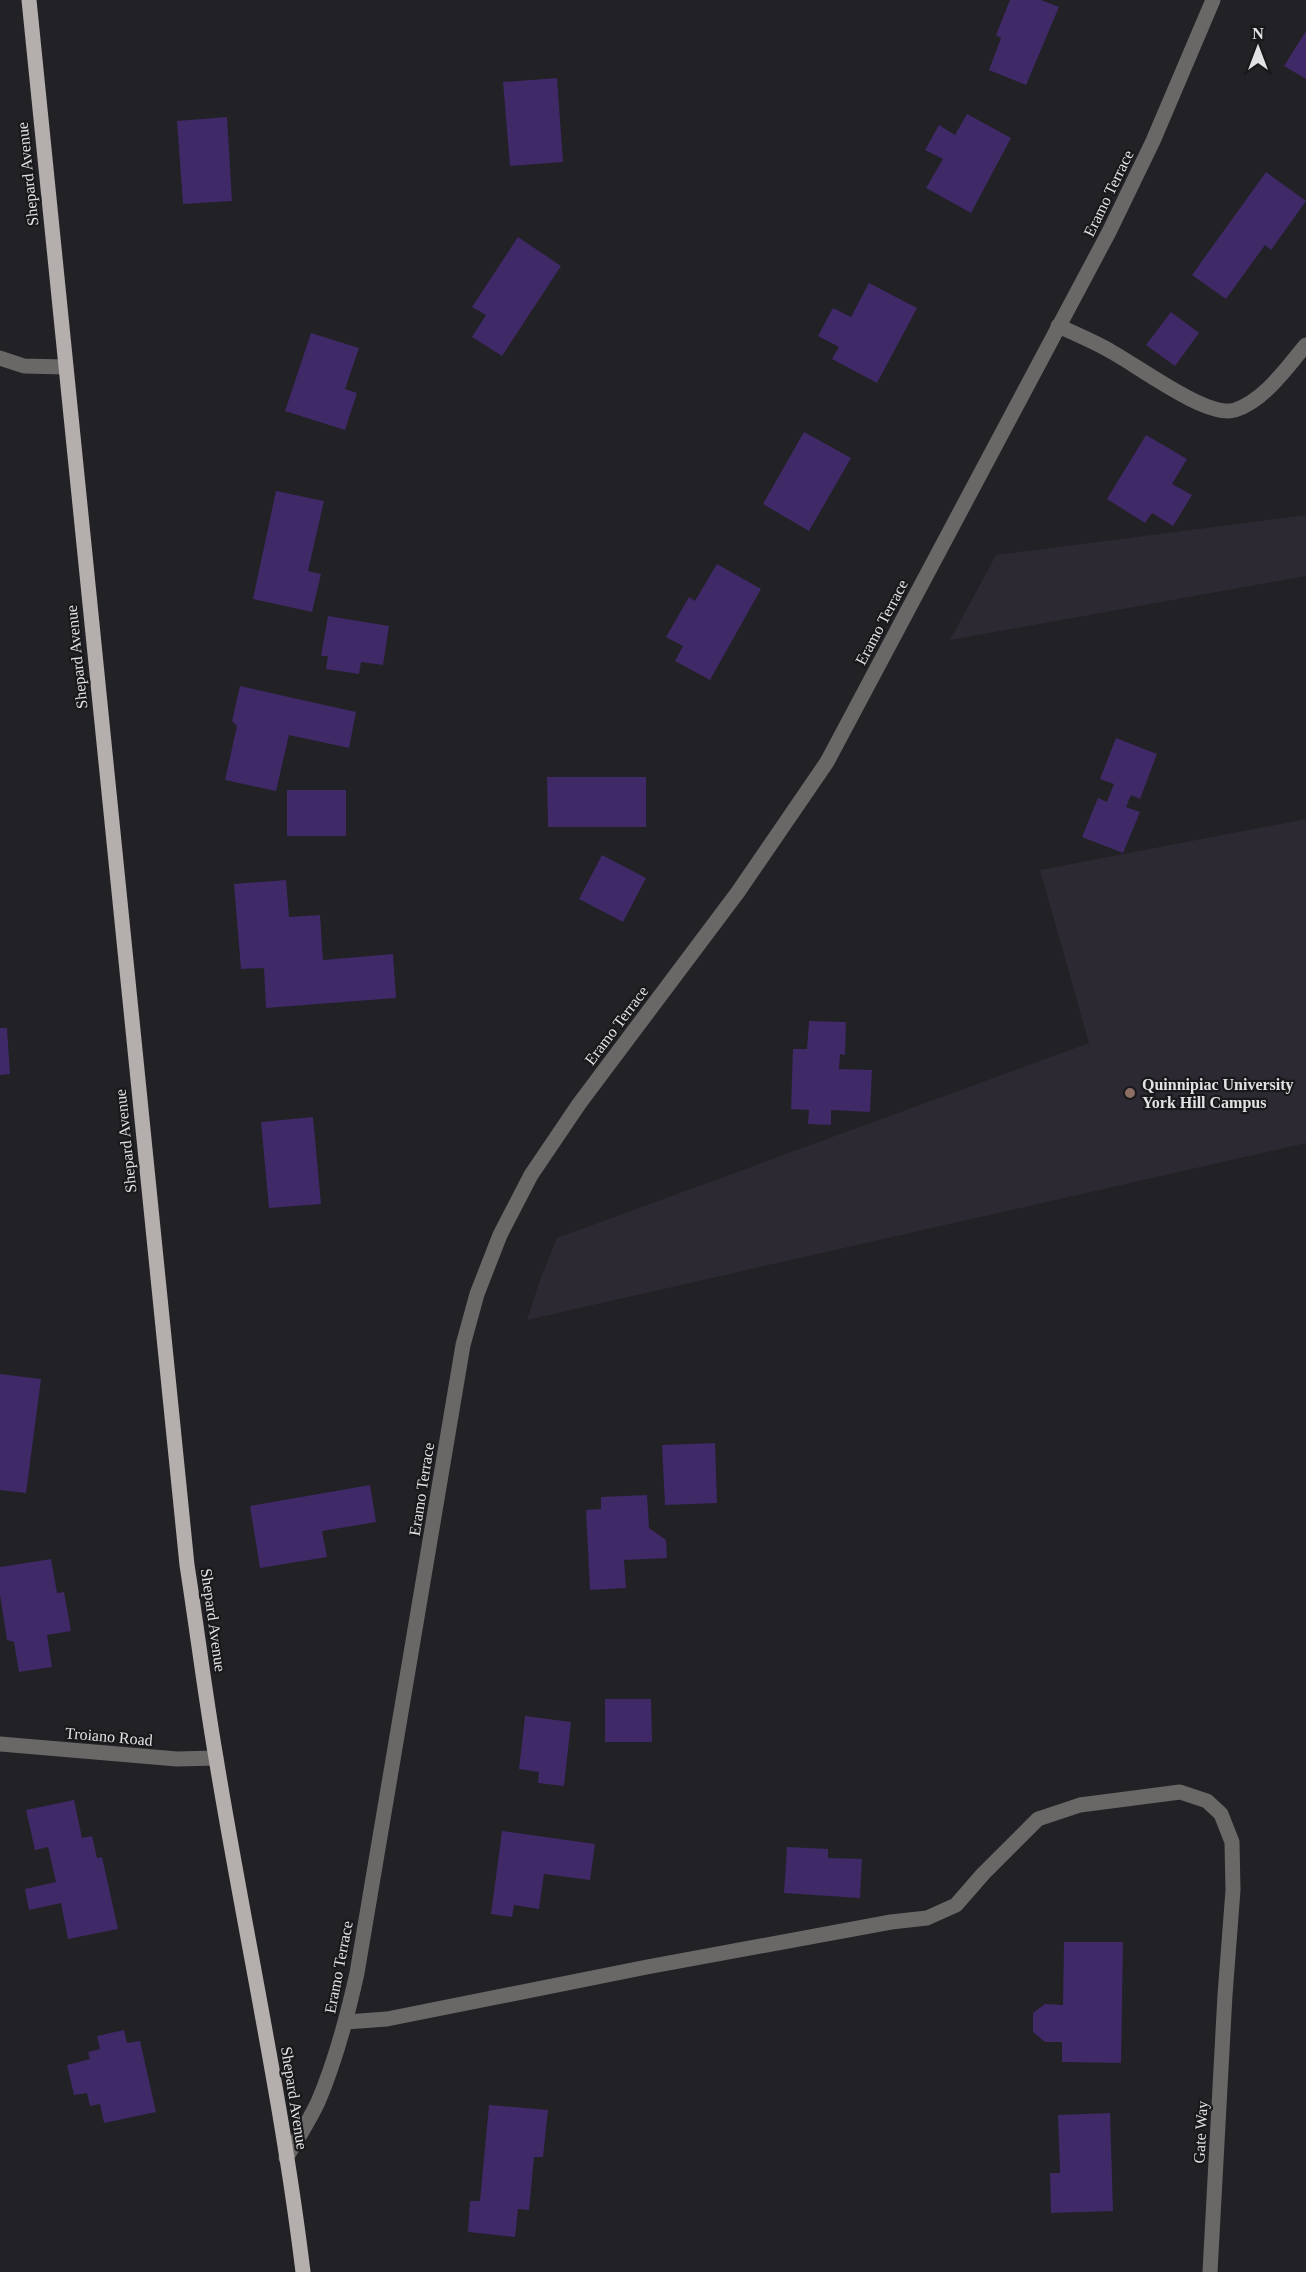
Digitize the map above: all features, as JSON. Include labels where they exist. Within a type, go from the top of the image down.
[{"type":"main road","name":"Shepard Avenue","points":[[29,0],[187,1565],[216,1758],[259,1990],[303,2272]]},
{"type":"street","name":"Eramo Terrace","points":[[286,2158],[317,2103],[334,2061],[346,2022],[357,1974],[464,1345],[477,1294],[500,1235],[531,1175],[579,1104],[738,892],[827,762],[1109,232],[1153,141],[1213,0]]},
{"type":"street","points":[[1058,326],[1112,351],[1181,395],[1215,408],[1233,411],[1256,400],[1306,345]]},
{"type":"street","points":[[0,358],[24,366],[65,367]]},
{"type":"street","name":"Troiano Road","points":[[0,1744],[177,1759],[216,1758]]},
{"type":"street","name":"Gate Way","points":[[346,2022],[387,2019],[647,1967],[891,1922],[927,1918],[956,1905],[1038,1819],[1080,1805],[1180,1792],[1207,1801],[1221,1814],[1232,1842],[1233,1890],[1210,2272]]},
{"type":"shaded area","points":[[1306,515],[1306,576],[950,640],[996,555]]},
{"type":"shaded area","name":"Quinnipiac University York Hill Campus","points":[[1306,819],[1306,1143],[527,1320],[557,1238],[1089,1043],[1040,870]]},
{"type":"building","points":[[1010,0],[1041,0],[1059,7],[1026,85],[989,70],[1001,38],[996,35]]},
{"type":"building","points":[[1306,31],[1306,79],[1284,66]]},
{"type":"building","points":[[557,78],[563,162],[510,166],[503,82]]},
{"type":"building","points":[[967,114],[1011,138],[971,213],[926,188],[943,159],[925,150],[939,125],[955,135]]},
{"type":"building","points":[[227,117],[232,201],[183,204],[177,121]]},
{"type":"building","points":[[1266,172],[1306,201],[1271,250],[1265,245],[1226,299],[1192,275]]},
{"type":"building","points":[[518,237],[561,266],[502,356],[472,337],[486,315],[472,307]]},
{"type":"building","points":[[869,283],[917,308],[877,383],[832,359],[839,347],[818,336],[833,308],[851,317]]},
{"type":"building","points":[[1171,312],[1199,333],[1175,366],[1146,345]]},
{"type":"building","points":[[311,333],[359,348],[345,389],[357,393],[345,430],[285,411]]},
{"type":"building","points":[[804,432],[851,458],[809,531],[763,504]]},
{"type":"building","points":[[1146,435],[1187,459],[1172,484],[1192,495],[1173,526],[1152,513],[1145,523],[1107,499]]},
{"type":"building","points":[[276,491],[324,501],[308,571],[321,574],[312,612],[253,599]]},
{"type":"building","points":[[717,564],[761,589],[710,680],[675,661],[683,646],[666,637],[689,597],[695,601]]},
{"type":"building","points":[[328,616],[389,626],[383,665],[361,662],[359,674],[326,669],[328,656],[321,656]]},
{"type":"building","points":[[240,686],[356,712],[349,748],[289,735],[276,791],[225,780],[237,726],[232,721]]},
{"type":"building","points":[[1116,738],[1157,754],[1140,799],[1131,795],[1126,807],[1140,812],[1123,853],[1082,837],[1098,798],[1107,802],[1114,784],[1100,779]]},
{"type":"building","points":[[547,777],[646,777],[646,827],[548,827]]},
{"type":"building","points":[[287,790],[346,790],[346,836],[287,836]]},
{"type":"building","points":[[602,855],[646,878],[623,922],[579,899]]},
{"type":"building","points":[[286,880],[289,917],[320,915],[323,960],[393,954],[396,998],[266,1008],[264,968],[241,969],[234,884]]},
{"type":"building","points":[[809,1021],[846,1022],[845,1055],[840,1054],[839,1069],[872,1070],[870,1112],[831,1110],[831,1125],[808,1124],[809,1110],[791,1109],[793,1049],[807,1049]]},
{"type":"building","points":[[0,1028],[7,1028],[10,1074],[0,1075]]},
{"type":"building","points":[[313,1117],[321,1204],[269,1208],[261,1122]]},
{"type":"building","points":[[0,1374],[41,1379],[26,1493],[0,1490]]},
{"type":"building","points":[[715,1443],[717,1503],[665,1505],[662,1445]]},
{"type":"building","points":[[370,1485],[376,1522],[322,1531],[327,1557],[260,1568],[250,1506]]},
{"type":"building","points":[[647,1495],[649,1528],[666,1540],[667,1558],[624,1560],[626,1588],[590,1590],[586,1510],[601,1509],[601,1497]]},
{"type":"building","points":[[51,1559],[57,1593],[64,1592],[71,1631],[47,1635],[52,1667],[19,1672],[14,1642],[7,1640],[0,1595],[0,1567]]},
{"type":"building","points":[[605,1699],[651,1699],[652,1742],[605,1742]]},
{"type":"building","points":[[525,1716],[571,1722],[564,1786],[538,1783],[539,1772],[519,1769]]},
{"type":"building","points":[[74,1800],[82,1838],[92,1836],[97,1858],[102,1857],[118,1929],[68,1939],[61,1903],[29,1910],[25,1889],[56,1882],[48,1847],[35,1850],[26,1810]]},
{"type":"building","points":[[502,1831],[595,1844],[590,1880],[544,1874],[539,1909],[514,1905],[512,1917],[491,1914]]},
{"type":"building","points":[[787,1847],[828,1849],[828,1858],[862,1859],[860,1898],[784,1893]]},
{"type":"building","points":[[1064,1942],[1123,1942],[1121,2063],[1062,2062],[1062,2042],[1045,2042],[1033,2032],[1033,2013],[1045,2004],[1063,2005]]},
{"type":"building","points":[[124,2030],[127,2043],[140,2041],[156,2112],[104,2123],[100,2104],[90,2106],[87,2093],[74,2095],[67,2065],[90,2059],[88,2052],[100,2049],[97,2036]]},
{"type":"building","points":[[489,2105],[548,2110],[543,2157],[534,2157],[529,2210],[518,2209],[515,2237],[468,2232],[470,2201],[480,2201]]},
{"type":"building","points":[[1110,2113],[1113,2211],[1051,2213],[1050,2173],[1060,2173],[1058,2115]]},
{"type":"place","name":"Quinnipiac University York Hill Campus","points":[[1130,1093]]}]
